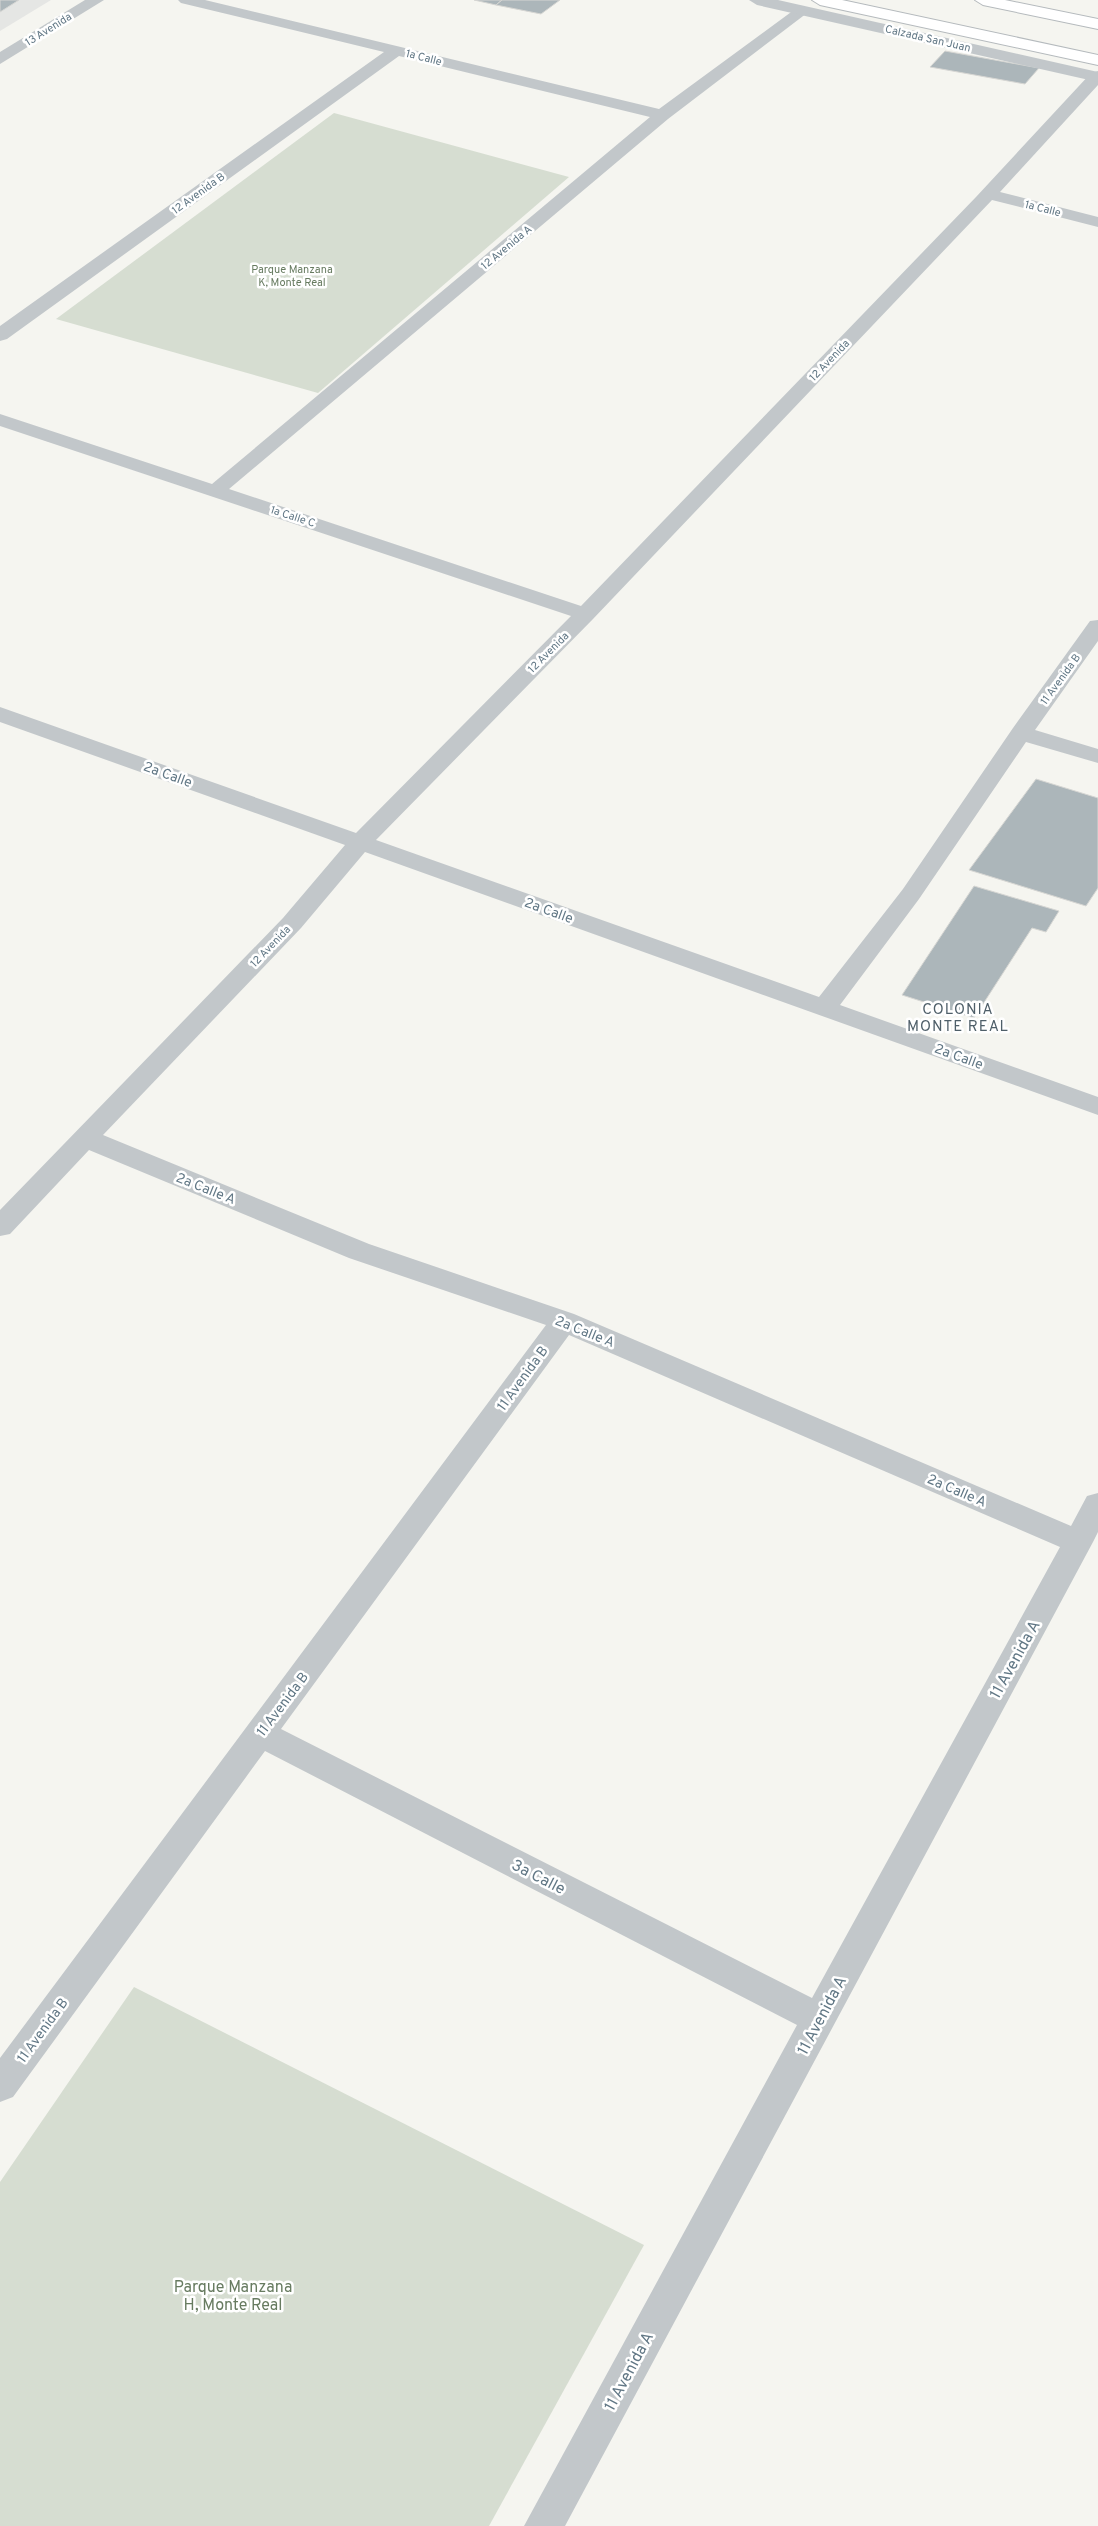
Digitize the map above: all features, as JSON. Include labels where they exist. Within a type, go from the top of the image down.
[{"type":"main road","name":"Calzada San Juan","points":[[820,0],[1098,71]]},
{"type":"main road","points":[[983,0],[1018,3],[1098,24]]},
{"type":"street","name":"13 Avenida","points":[[0,59],[96,0]]},
{"type":"street","name":"1a Calle","points":[[186,0],[662,115]]},
{"type":"street","name":"Calzada San Juan","points":[[757,0],[1098,71]]},
{"type":"street","name":"12 Avenida A","points":[[215,491],[662,115],[803,10]]},
{"type":"street","name":"12 Avenida B","points":[[0,335],[396,50]]},
{"type":"street","name":"12 Avenida","points":[[0,1227],[292,923],[360,842],[585,614],[988,194],[1098,71]]},
{"type":"street","name":"1a Calle","points":[[988,194],[1098,222]]},
{"type":"street","name":"1a Calle C","points":[[0,420],[585,614]]},
{"type":"street","name":"11 Avenida B","points":[[824,1008],[911,894],[1021,733],[1098,626]]},
{"type":"street","name":"2a Calle","points":[[0,714],[1098,1106]]},
{"type":"street","points":[[1021,733],[1098,756]]},
{"type":"street","name":"2a Calle A","points":[[85,1138],[359,1251],[564,1322],[1078,1542]]},
{"type":"street","name":"11 Avenida B","points":[[0,2086],[564,1322]]},
{"type":"street","name":"11 Avenida A","points":[[544,2526],[1098,1504]]},
{"type":"street","name":"3a Calle","points":[[260,1734],[818,2019]]},
{"type":"shaded area","points":[[0,0],[51,0],[0,31]]},
{"type":"green space","name":"Parque Manzana K, Monte Real","points":[[334,113],[569,177],[318,393],[56,319]]},
{"type":"green space","name":"Parque Manzana H, Monte Real","points":[[134,1987],[644,2245],[489,2526],[0,2526],[0,2182]]},
{"type":"building","points":[[0,0],[19,0],[0,12]]},
{"type":"building","points":[[474,0],[502,0],[496,5]]},
{"type":"building","points":[[502,0],[560,0],[541,14],[496,5]]},
{"type":"building","points":[[945,51],[1039,68],[1025,84],[930,67]]},
{"type":"building","points":[[1036,779],[1098,798],[1098,888],[1086,906],[969,870]]},
{"type":"building","points":[[974,886],[1059,911],[1046,932],[1032,928],[974,1018],[902,995]]},
{"type":"district","name":"COLONIA MONTE REAL","points":[[958,1018]]}]
